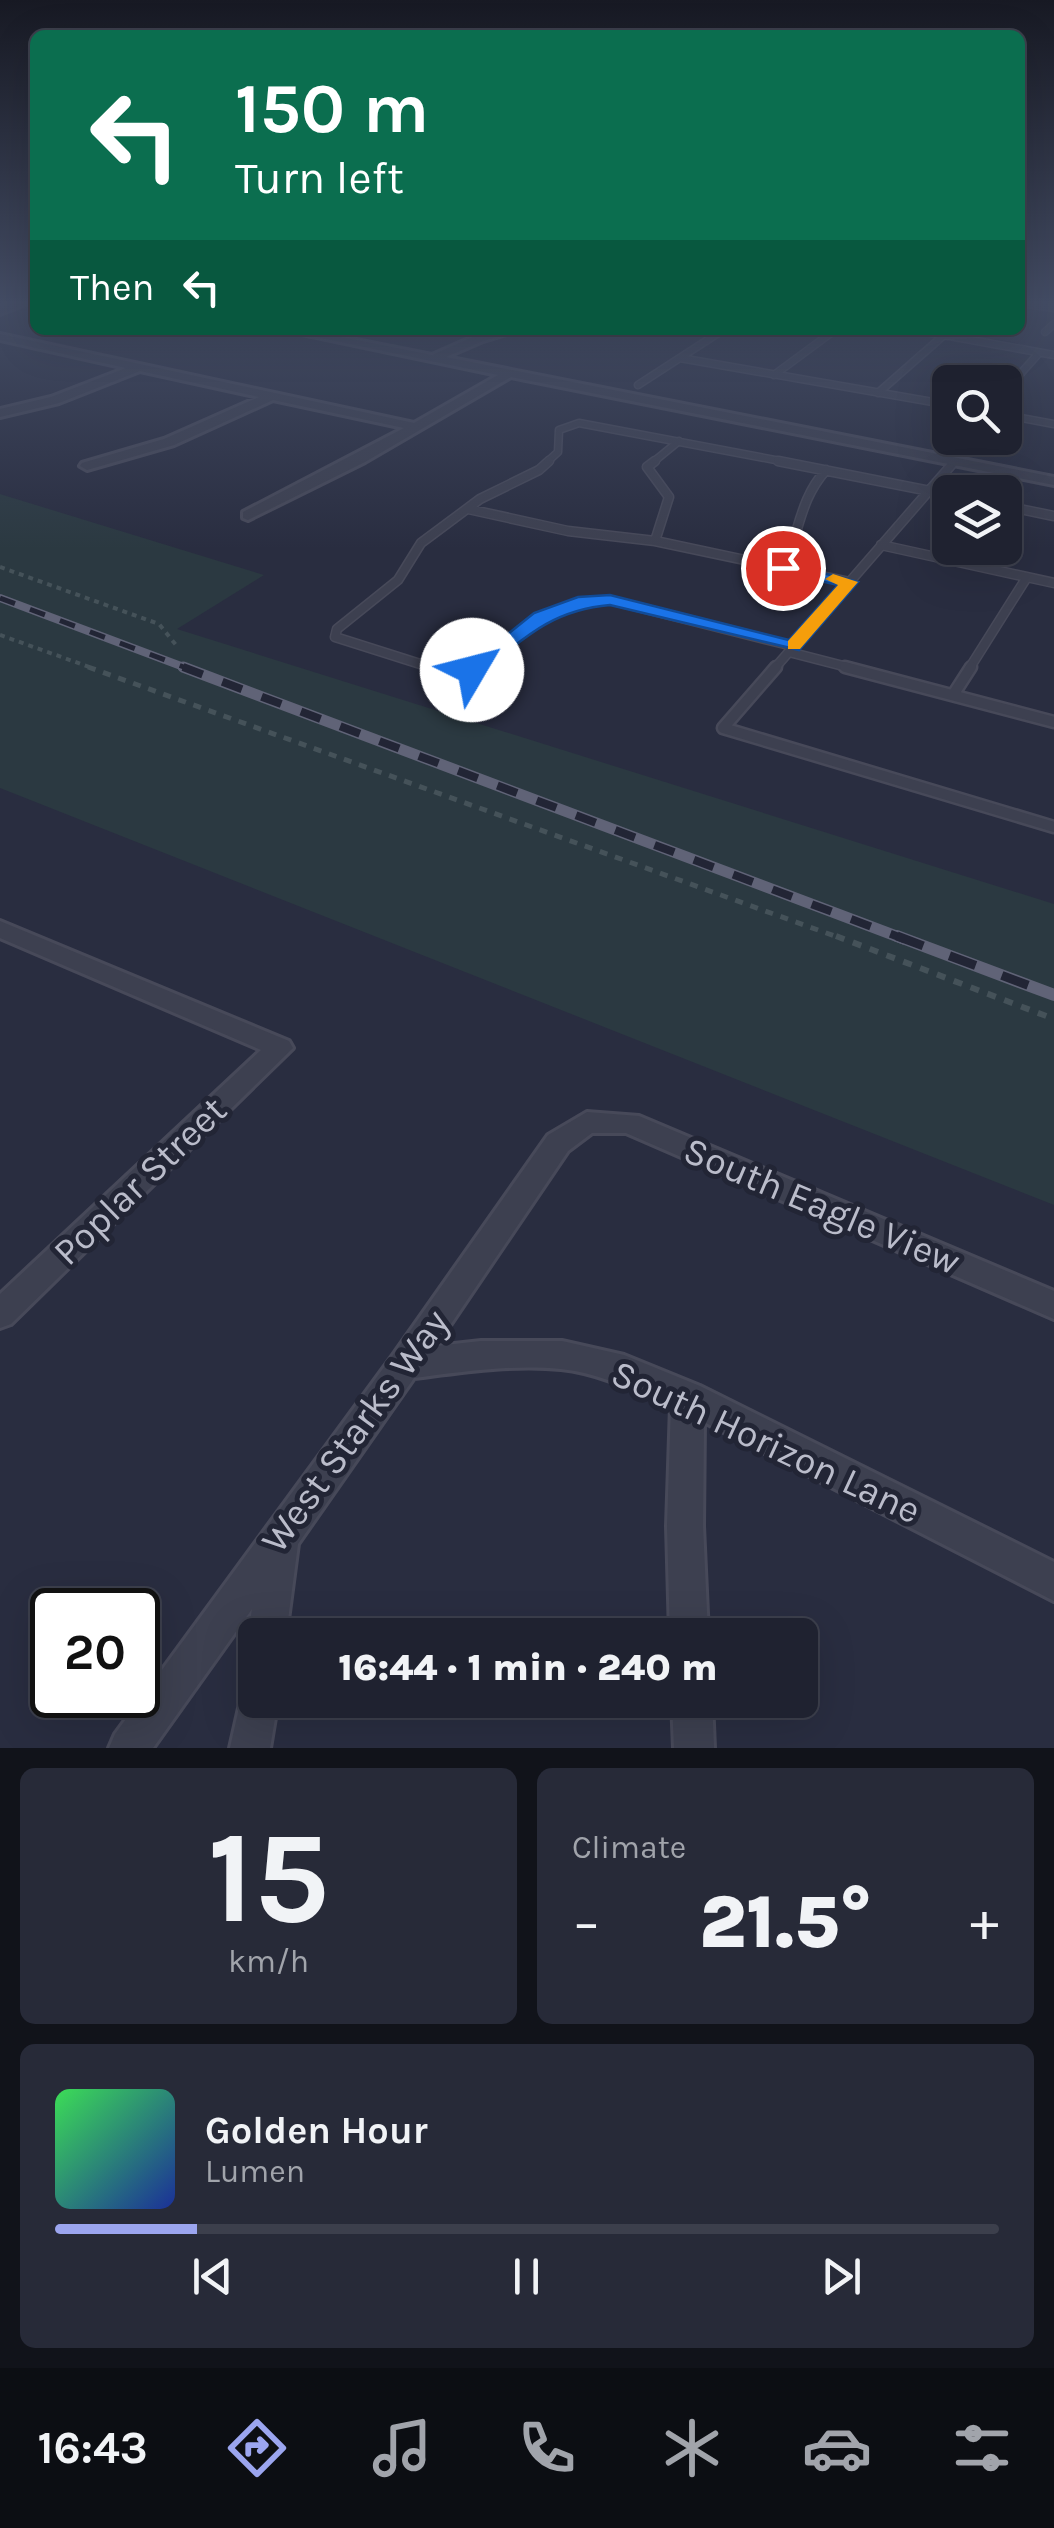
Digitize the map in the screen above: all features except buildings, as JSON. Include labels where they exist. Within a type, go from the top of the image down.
[{"type":"street","points":[[0,413],[55,400],[92,386]]},
{"type":"street","points":[[224,386],[415,427]]},
{"type":"street","points":[[248,515],[488,386]]},
{"type":"street","points":[[573,386],[1054,481]]},
{"type":"street","points":[[88,466],[169,442],[271,396]]},
{"type":"street","name":"Poplar Street","points":[[0,929],[280,1048],[0,1314]]},
{"type":"street","name":"South Eagle View","points":[[587,1122],[629,1123],[1054,1305]]},
{"type":"street","name":"West Starks Way","points":[[129,1748],[405,1365],[558,1142],[587,1122]]},
{"type":"street","name":"South Horizon Lane","points":[[405,1365],[481,1355],[562,1355],[624,1370],[688,1397],[1054,1582]]},
{"type":"street","points":[[688,1397],[685,1526],[689,1618]]},
{"type":"street","points":[[269,1618],[280,1535]]},
{"type":"street","points":[[250,1748],[255,1718]]},
{"type":"street","points":[[693,1718],[694,1748]]},
{"type":"lane","points":[[837,386],[932,403]]},
{"type":"lane","points":[[878,393],[886,386]]},
{"type":"lane","points":[[1022,418],[1054,424]]},
{"type":"lane","points":[[932,491],[599,425],[566,426],[559,430],[558,452],[539,470],[468,509],[421,543],[398,580],[337,629],[335,636],[441,671],[462,672],[485,662],[540,617],[578,602],[610,600],[1054,722]]},
{"type":"lane","points":[[655,541],[668,497],[647,467],[678,441]]},
{"type":"lane","points":[[954,462],[723,728],[1054,826]]},
{"type":"lane","points":[[783,568],[794,545],[808,490],[826,470]]},
{"type":"lane","points":[[468,509],[568,532],[655,541],[849,582]]},
{"type":"lane","points":[[1022,509],[1054,516]]},
{"type":"lane","points":[[881,545],[1054,583]]},
{"type":"lane","points":[[953,695],[1028,577]]},
{"type":"path","points":[[0,567],[159,624],[176,645]]},
{"type":"path","points":[[0,635],[831,934],[1054,1019]]},
{"type":"shaded area","points":[[0,494],[264,575],[177,629],[1054,904],[1054,1205],[0,788]]},
{"type":"railway","points":[[0,598],[189,669]]},
{"type":"railway","points":[[183,667],[904,939]]},
{"type":"railway","points":[[897,936],[1054,995]]},
{"type":"slow traffic","points":[[794,645],[849,582],[833,579]]},
{"type":"route","points":[[472,670],[540,617],[578,602],[610,600],[793,646],[849,582],[783,568]]}]
